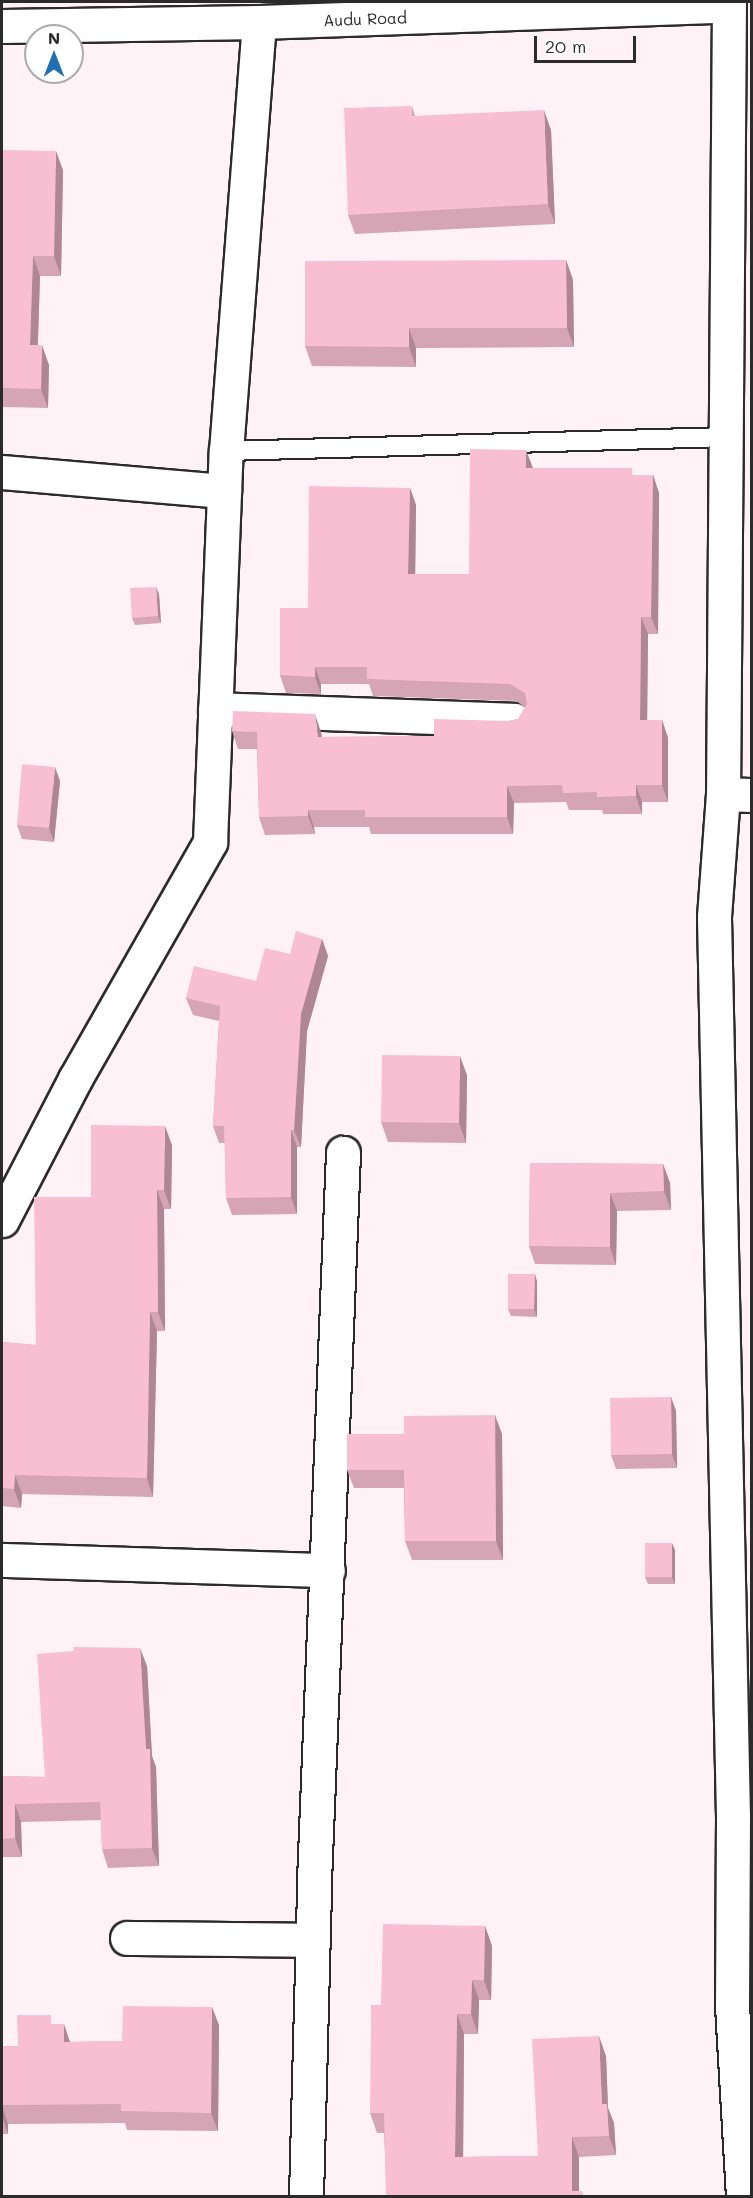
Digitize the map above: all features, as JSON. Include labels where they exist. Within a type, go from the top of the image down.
[{"type":"street","name":"Audu Road","points":[[2,26],[259,22],[729,4]]},
{"type":"street","points":[[729,4],[728,437],[737,795],[714,917],[733,1817],[732,2005],[743,2196]]},
{"type":"street","points":[[2,1220],[75,1079],[210,842],[226,451],[259,22]]},
{"type":"street","points":[[2,472],[224,491]]},
{"type":"street","points":[[215,709],[514,720]]},
{"type":"street","points":[[306,2196],[313,1940],[342,1153]]},
{"type":"street","points":[[2,1560],[328,1570]]},
{"type":"street","points":[[127,1938],[313,1940]]},
{"type":"lane","points":[[226,451],[728,437]]},
{"type":"building","points":[[412,106],[412,116],[544,110],[548,204],[348,215],[344,108]]},
{"type":"building","points":[[2,150],[56,151],[54,256],[33,256],[30,345],[42,345],[41,389],[2,388]]},
{"type":"building","points":[[566,260],[567,328],[409,328],[409,347],[305,346],[305,261]]},
{"type":"building","points":[[470,449],[526,450],[526,468],[632,468],[632,475],[653,475],[651,617],[641,617],[640,720],[662,720],[662,785],[636,785],[636,796],[597,797],[597,792],[563,793],[562,785],[507,786],[507,817],[365,817],[365,810],[308,810],[308,816],[259,817],[257,732],[232,731],[233,711],[315,714],[318,737],[434,736],[434,719],[509,721],[518,719],[527,704],[525,693],[510,684],[367,679],[367,667],[315,667],[315,677],[280,675],[280,608],[308,608],[309,486],[410,488],[408,574],[469,574]]},
{"type":"building","points":[[156,587],[158,616],[132,618],[130,588]]},
{"type":"building","points":[[22,764],[55,767],[49,828],[17,825]]},
{"type":"building","points":[[296,931],[322,939],[301,1014],[294,1130],[291,1130],[291,1197],[226,1198],[224,1126],[213,1126],[220,1006],[186,998],[194,966],[256,981],[265,948],[290,954]]},
{"type":"building","points":[[382,1055],[460,1056],[459,1123],[381,1122]]},
{"type":"building","points":[[91,1125],[165,1126],[164,1190],[157,1190],[158,1312],[150,1312],[147,1478],[15,1475],[14,1489],[2,1488],[2,1342],[36,1345],[34,1197],[91,1197]]},
{"type":"building","points":[[530,1163],[663,1164],[664,1191],[610,1193],[610,1247],[529,1246]]},
{"type":"building","points":[[508,1274],[535,1274],[534,1309],[508,1309]]},
{"type":"building","points":[[671,1397],[672,1454],[611,1455],[610,1398]]},
{"type":"building","points":[[495,1415],[496,1541],[405,1541],[404,1470],[347,1470],[347,1434],[404,1434],[404,1416]]},
{"type":"building","points":[[645,1543],[672,1543],[672,1577],[645,1577]]},
{"type":"building","points":[[73,1647],[140,1648],[146,1749],[150,1749],[152,1848],[102,1849],[100,1802],[15,1804],[15,1838],[2,1839],[2,1776],[45,1777],[37,1654],[74,1651]]},
{"type":"building","points":[[383,1924],[485,1926],[484,1980],[472,1980],[471,2014],[457,2014],[455,2157],[538,2156],[532,2039],[599,2036],[602,2104],[607,2104],[609,2136],[572,2137],[572,2191],[582,2191],[582,2196],[386,2195],[384,2113],[370,2113],[371,2005],[381,2005]]},
{"type":"building","points":[[123,2006],[212,2007],[211,2113],[121,2111],[121,2104],[2,2105],[2,2046],[18,2046],[17,2015],[51,2015],[51,2024],[64,2024],[64,2042],[122,2041]]}]
